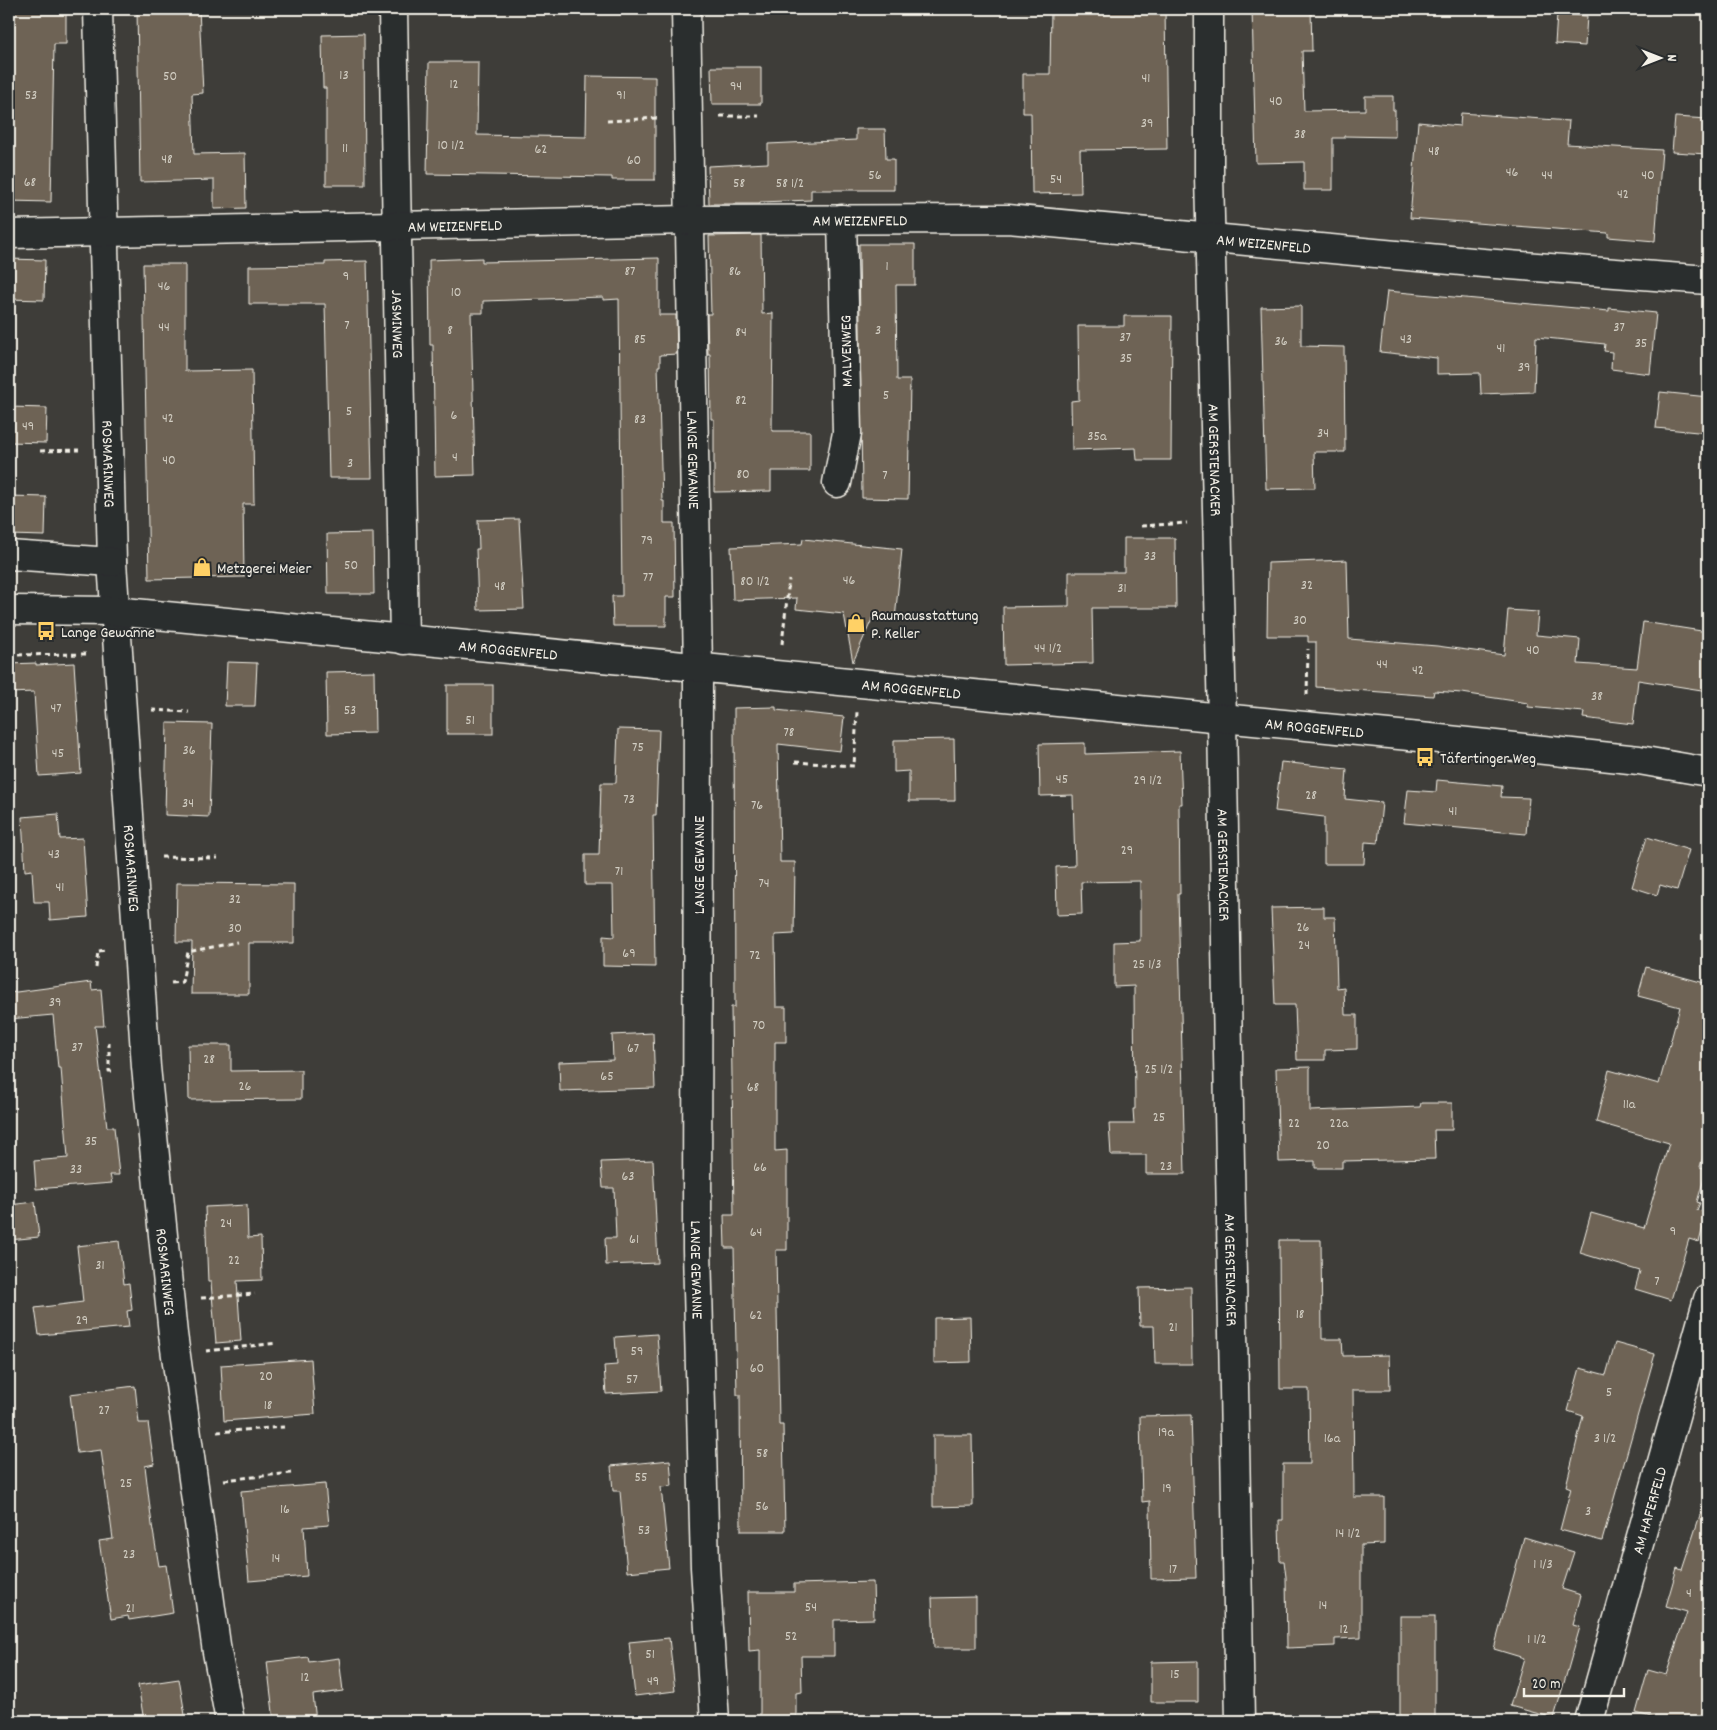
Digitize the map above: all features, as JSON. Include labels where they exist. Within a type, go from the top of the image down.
[{"type":"street","name":"ROSMARINWEG","points":[[98,9],[106,234],[109,450],[114,611],[150,1110],[176,1354],[217,1652],[230,1721]]},
{"type":"street","name":"JASMINWEG","points":[[393,9],[404,640]]},
{"type":"street","name":"LANGE GEWANNE","points":[[686,9],[698,669],[697,1249],[705,1567],[714,1721]]},
{"type":"street","name":"AM GERSTENACKER","points":[[1209,9],[1211,237],[1222,719],[1240,1721]]},
{"type":"street","name":"MALVENWEG","points":[[837,483],[847,434],[842,219]]},
{"type":"street","name":"AM WEIZENFELD","points":[[9,234],[106,234],[689,220],[1008,219],[1483,263],[1708,280]]},
{"type":"street","points":[[9,555],[112,562]]},
{"type":"street","name":"AM ROGGENFELD","points":[[9,610],[114,611],[1639,760],[1708,772]]},
{"type":"street","name":"AM HAFERFELD","points":[[1589,1721],[1708,1299]]},
{"type":"path","points":[[40,451],[109,450]]},
{"type":"path","points":[[1141,526],[1217,522]]},
{"type":"path","points":[[778,676],[789,580]]},
{"type":"path","points":[[1306,727],[1308,648]]},
{"type":"path","points":[[9,655],[85,654],[117,650]]},
{"type":"path","points":[[795,762],[854,766],[859,684]]},
{"type":"path","points":[[132,856],[218,858]]},
{"type":"path","points":[[141,985],[182,982],[188,952],[237,942]]},
{"type":"path","points":[[170,1300],[255,1294]]},
{"type":"path","points":[[176,1354],[277,1342]]},
{"type":"path","points":[[187,1435],[284,1427]]},
{"type":"path","points":[[194,1482],[291,1473]]},
{"type":"building","points":[[9,9],[66,9],[66,44],[54,44],[51,202],[9,201]]},
{"type":"building","points":[[137,9],[199,9],[203,93],[192,94],[194,154],[245,153],[246,208],[214,209],[214,180],[140,182]]},
{"type":"building","points":[[1051,9],[1165,9],[1167,149],[1080,150],[1081,193],[1032,194],[1031,113],[1023,113],[1023,74],[1050,74]]},
{"type":"building","points":[[1252,9],[1311,9],[1312,51],[1302,51],[1304,111],[1365,110],[1365,96],[1393,96],[1395,137],[1344,136],[1344,138],[1333,138],[1333,190],[1304,190],[1304,162],[1256,163]]},
{"type":"building","points":[[1557,14],[1587,16],[1585,46],[1555,44]]},
{"type":"building","points":[[364,34],[365,185],[326,185],[326,88],[323,88],[322,35]]},
{"type":"building","points":[[429,62],[478,62],[477,135],[586,137],[587,76],[655,77],[655,180],[612,180],[612,177],[427,174]]},
{"type":"building","points":[[711,67],[761,67],[761,104],[712,104]]},
{"type":"building","points":[[1461,113],[1569,121],[1567,144],[1662,150],[1655,241],[1608,237],[1608,233],[1410,218],[1418,122],[1460,126]]},
{"type":"building","points":[[1675,117],[1708,119],[1708,154],[1672,152]]},
{"type":"building","points":[[856,129],[885,129],[886,159],[894,159],[894,190],[811,190],[811,200],[760,202],[760,204],[709,204],[708,166],[768,163],[768,144],[856,140]]},
{"type":"building","points":[[761,235],[762,314],[773,313],[772,431],[810,431],[810,471],[771,471],[771,491],[714,492],[714,419],[711,419],[707,314],[711,314],[709,236]]},
{"type":"building","points":[[859,244],[915,244],[915,285],[896,285],[897,380],[910,380],[908,499],[862,498]]},
{"type":"building","points":[[482,258],[482,262],[659,258],[659,315],[676,315],[677,354],[660,355],[660,366],[658,366],[664,523],[674,523],[675,597],[666,597],[666,626],[613,626],[612,596],[622,596],[619,299],[603,300],[603,297],[483,301],[483,313],[471,313],[475,475],[435,476],[433,345],[430,345],[429,260]]},
{"type":"building","points":[[9,259],[45,260],[44,300],[9,299]]},
{"type":"building","points":[[367,261],[372,478],[329,478],[325,304],[249,304],[249,266],[325,265],[325,262]]},
{"type":"building","points":[[143,264],[185,264],[185,371],[252,370],[254,504],[243,504],[244,577],[149,579]]},
{"type":"building","points":[[1387,291],[1609,311],[1609,308],[1656,313],[1650,374],[1611,369],[1612,352],[1604,351],[1605,344],[1536,337],[1534,392],[1481,394],[1480,373],[1437,374],[1437,358],[1380,352]]},
{"type":"building","points":[[1301,306],[1301,346],[1344,347],[1345,452],[1314,452],[1315,488],[1266,489],[1261,307]]},
{"type":"building","points":[[1124,316],[1172,316],[1171,460],[1137,460],[1136,448],[1072,450],[1071,401],[1079,400],[1078,326],[1124,326]]},
{"type":"building","points":[[1660,392],[1708,397],[1708,433],[1656,428]]},
{"type":"building","points":[[9,407],[47,408],[46,443],[9,442]]},
{"type":"building","points":[[9,496],[46,497],[45,536],[9,535]]},
{"type":"building","points":[[519,519],[524,609],[478,610],[476,549],[479,549],[478,520]]},
{"type":"building","points":[[373,533],[374,594],[328,594],[327,534]]},
{"type":"building","points":[[1124,538],[1175,538],[1176,608],[1092,608],[1093,663],[1004,665],[1003,607],[1069,606],[1069,572],[1124,572]]},
{"type":"building","points":[[803,539],[902,549],[895,619],[873,617],[853,662],[844,614],[796,609],[797,598],[733,600],[731,547],[802,544]]},
{"type":"building","points":[[1347,560],[1349,639],[1437,646],[1504,655],[1508,610],[1538,612],[1536,635],[1580,639],[1578,664],[1637,668],[1643,622],[1708,632],[1708,691],[1638,680],[1633,724],[1583,718],[1584,712],[1528,707],[1528,703],[1462,693],[1434,691],[1433,696],[1316,687],[1316,642],[1308,642],[1308,636],[1267,636],[1268,563]]},
{"type":"building","points":[[227,662],[257,663],[255,706],[225,706]]},
{"type":"building","points":[[36,663],[36,665],[74,663],[81,773],[39,776],[34,692],[9,693],[9,664]]},
{"type":"building","points":[[374,671],[375,733],[327,734],[326,672]]},
{"type":"building","points":[[447,685],[493,685],[493,734],[447,734]]},
{"type":"building","points":[[776,707],[776,710],[844,717],[840,751],[778,744],[780,862],[795,862],[794,934],[775,935],[776,1007],[786,1007],[786,1042],[775,1042],[775,1151],[787,1150],[787,1250],[776,1250],[779,1425],[783,1425],[785,1531],[741,1531],[740,1395],[737,1395],[734,1248],[725,1248],[724,1215],[734,1215],[731,1007],[735,1007],[734,708]]},
{"type":"building","points":[[167,723],[212,724],[209,817],[165,815]]},
{"type":"building","points":[[618,729],[659,730],[656,815],[653,815],[655,967],[603,966],[603,936],[614,937],[613,885],[585,885],[585,855],[599,855],[601,783],[616,783]]},
{"type":"building","points":[[954,739],[955,801],[909,801],[909,771],[894,772],[894,740]]},
{"type":"building","points":[[1085,743],[1085,754],[1180,751],[1182,804],[1179,804],[1180,894],[1178,894],[1185,1174],[1146,1174],[1146,1155],[1111,1155],[1109,1124],[1134,1124],[1134,986],[1114,987],[1114,942],[1140,941],[1140,881],[1081,882],[1082,914],[1057,915],[1056,867],[1075,866],[1073,795],[1040,796],[1039,744]]},
{"type":"building","points":[[1281,762],[1347,769],[1345,799],[1382,803],[1378,843],[1365,842],[1364,864],[1324,864],[1324,817],[1275,811]]},
{"type":"building","points":[[1437,780],[1502,786],[1501,797],[1529,798],[1526,834],[1404,823],[1408,790],[1436,792]]},
{"type":"building","points":[[58,814],[60,839],[83,838],[88,917],[50,920],[49,902],[34,902],[32,870],[25,871],[22,817]]},
{"type":"building","points":[[1647,837],[1689,850],[1677,890],[1660,885],[1657,895],[1632,887]]},
{"type":"building","points":[[177,883],[294,884],[294,943],[249,943],[249,994],[191,994],[192,942],[176,942]]},
{"type":"building","points":[[1324,907],[1324,917],[1335,917],[1337,988],[1344,987],[1345,1015],[1357,1015],[1357,1049],[1325,1050],[1325,1060],[1297,1060],[1295,1005],[1275,1005],[1271,908]]},
{"type":"building","points":[[1646,967],[1708,984],[1708,1140],[1700,1167],[1707,1169],[1697,1202],[1700,1203],[1697,1210],[1707,1212],[1699,1242],[1689,1239],[1671,1300],[1635,1289],[1640,1271],[1580,1253],[1591,1213],[1644,1228],[1669,1143],[1596,1122],[1609,1070],[1659,1084],[1680,1007],[1638,996]]},
{"type":"building","points":[[91,982],[92,990],[101,989],[104,1026],[95,1026],[107,1127],[114,1127],[119,1175],[110,1175],[112,1183],[36,1189],[34,1161],[68,1158],[61,1068],[58,1068],[53,1015],[9,1019],[9,993]]},
{"type":"building","points":[[653,1033],[655,1088],[560,1091],[559,1062],[613,1060],[612,1035]]},
{"type":"building","points":[[188,1045],[231,1045],[231,1071],[301,1070],[301,1099],[189,1100]]},
{"type":"building","points":[[1310,1067],[1310,1111],[1420,1107],[1421,1103],[1452,1103],[1452,1130],[1434,1130],[1435,1159],[1342,1161],[1342,1168],[1315,1168],[1315,1161],[1279,1162],[1276,1068]]},
{"type":"building","points":[[653,1160],[658,1263],[606,1265],[605,1238],[616,1238],[614,1188],[603,1188],[601,1162]]},
{"type":"building","points":[[35,1202],[39,1237],[9,1240],[9,1205]]},
{"type":"building","points":[[247,1205],[248,1238],[261,1237],[262,1280],[237,1281],[241,1341],[216,1343],[211,1282],[208,1282],[205,1207]]},
{"type":"building","points":[[1279,1240],[1321,1240],[1322,1339],[1342,1339],[1343,1356],[1389,1355],[1390,1390],[1353,1390],[1354,1497],[1384,1497],[1384,1544],[1361,1545],[1361,1638],[1335,1639],[1335,1646],[1287,1648],[1286,1577],[1284,1561],[1280,1561],[1279,1520],[1283,1520],[1283,1464],[1310,1464],[1309,1389],[1280,1389]]},
{"type":"building","points":[[119,1241],[124,1284],[129,1283],[132,1310],[127,1311],[129,1327],[39,1335],[35,1308],[83,1302],[77,1246]]},
{"type":"building","points":[[1191,1287],[1192,1364],[1155,1364],[1154,1326],[1140,1326],[1139,1288]]},
{"type":"building","points":[[970,1317],[971,1362],[934,1363],[934,1318]]},
{"type":"building","points":[[657,1334],[661,1391],[606,1394],[604,1366],[617,1365],[615,1337]]},
{"type":"building","points":[[1615,1343],[1655,1354],[1602,1541],[1560,1530],[1571,1488],[1566,1486],[1583,1416],[1568,1411],[1580,1368],[1606,1375]]},
{"type":"building","points":[[311,1359],[315,1414],[224,1421],[221,1365]]},
{"type":"building","points":[[135,1386],[139,1423],[148,1423],[154,1464],[145,1466],[152,1525],[159,1566],[166,1565],[173,1613],[129,1620],[128,1616],[111,1619],[99,1541],[113,1539],[101,1450],[77,1453],[70,1394]]},
{"type":"building","points":[[1191,1415],[1196,1578],[1151,1579],[1150,1501],[1142,1502],[1140,1416]]},
{"type":"building","points":[[933,1435],[972,1435],[973,1506],[933,1507]]},
{"type":"building","points":[[670,1460],[672,1486],[661,1487],[669,1568],[627,1572],[620,1491],[613,1491],[611,1466]]},
{"type":"building","points":[[325,1484],[329,1525],[304,1527],[307,1576],[249,1581],[241,1491]]},
{"type":"building","points":[[1703,1506],[1708,1507],[1708,1693],[1700,1721],[1666,1721],[1636,1713],[1648,1670],[1666,1675],[1687,1612],[1666,1606],[1677,1568],[1682,1570]]},
{"type":"building","points":[[1524,1537],[1574,1552],[1562,1589],[1581,1595],[1573,1625],[1580,1627],[1554,1718],[1510,1706],[1524,1658],[1494,1649]]},
{"type":"building","points":[[873,1582],[874,1619],[834,1620],[834,1656],[801,1656],[802,1692],[796,1693],[796,1721],[760,1721],[760,1650],[749,1651],[748,1592],[794,1592],[794,1584]]},
{"type":"building","points":[[976,1597],[976,1648],[934,1648],[932,1598]]},
{"type":"building","points":[[1400,1616],[1435,1616],[1435,1721],[1400,1721]]},
{"type":"building","points":[[669,1638],[675,1691],[635,1696],[629,1642]]},
{"type":"building","points":[[308,1657],[309,1662],[339,1658],[343,1691],[313,1695],[316,1721],[274,1721],[267,1662]]},
{"type":"building","points":[[1198,1661],[1198,1702],[1151,1702],[1151,1662]]},
{"type":"building","points":[[179,1679],[186,1721],[144,1721],[138,1685]]},
{"type":"place","name":"Metzgerei Meier","points":[[202,567]]},
{"type":"place","name":"Raumausstattung P. Keller","points":[[856,623]]},
{"type":"place","name":"Lange Gewanne","points":[[46,631]]},
{"type":"place","name":"Täfertinger Weg","points":[[1425,757]]}]
